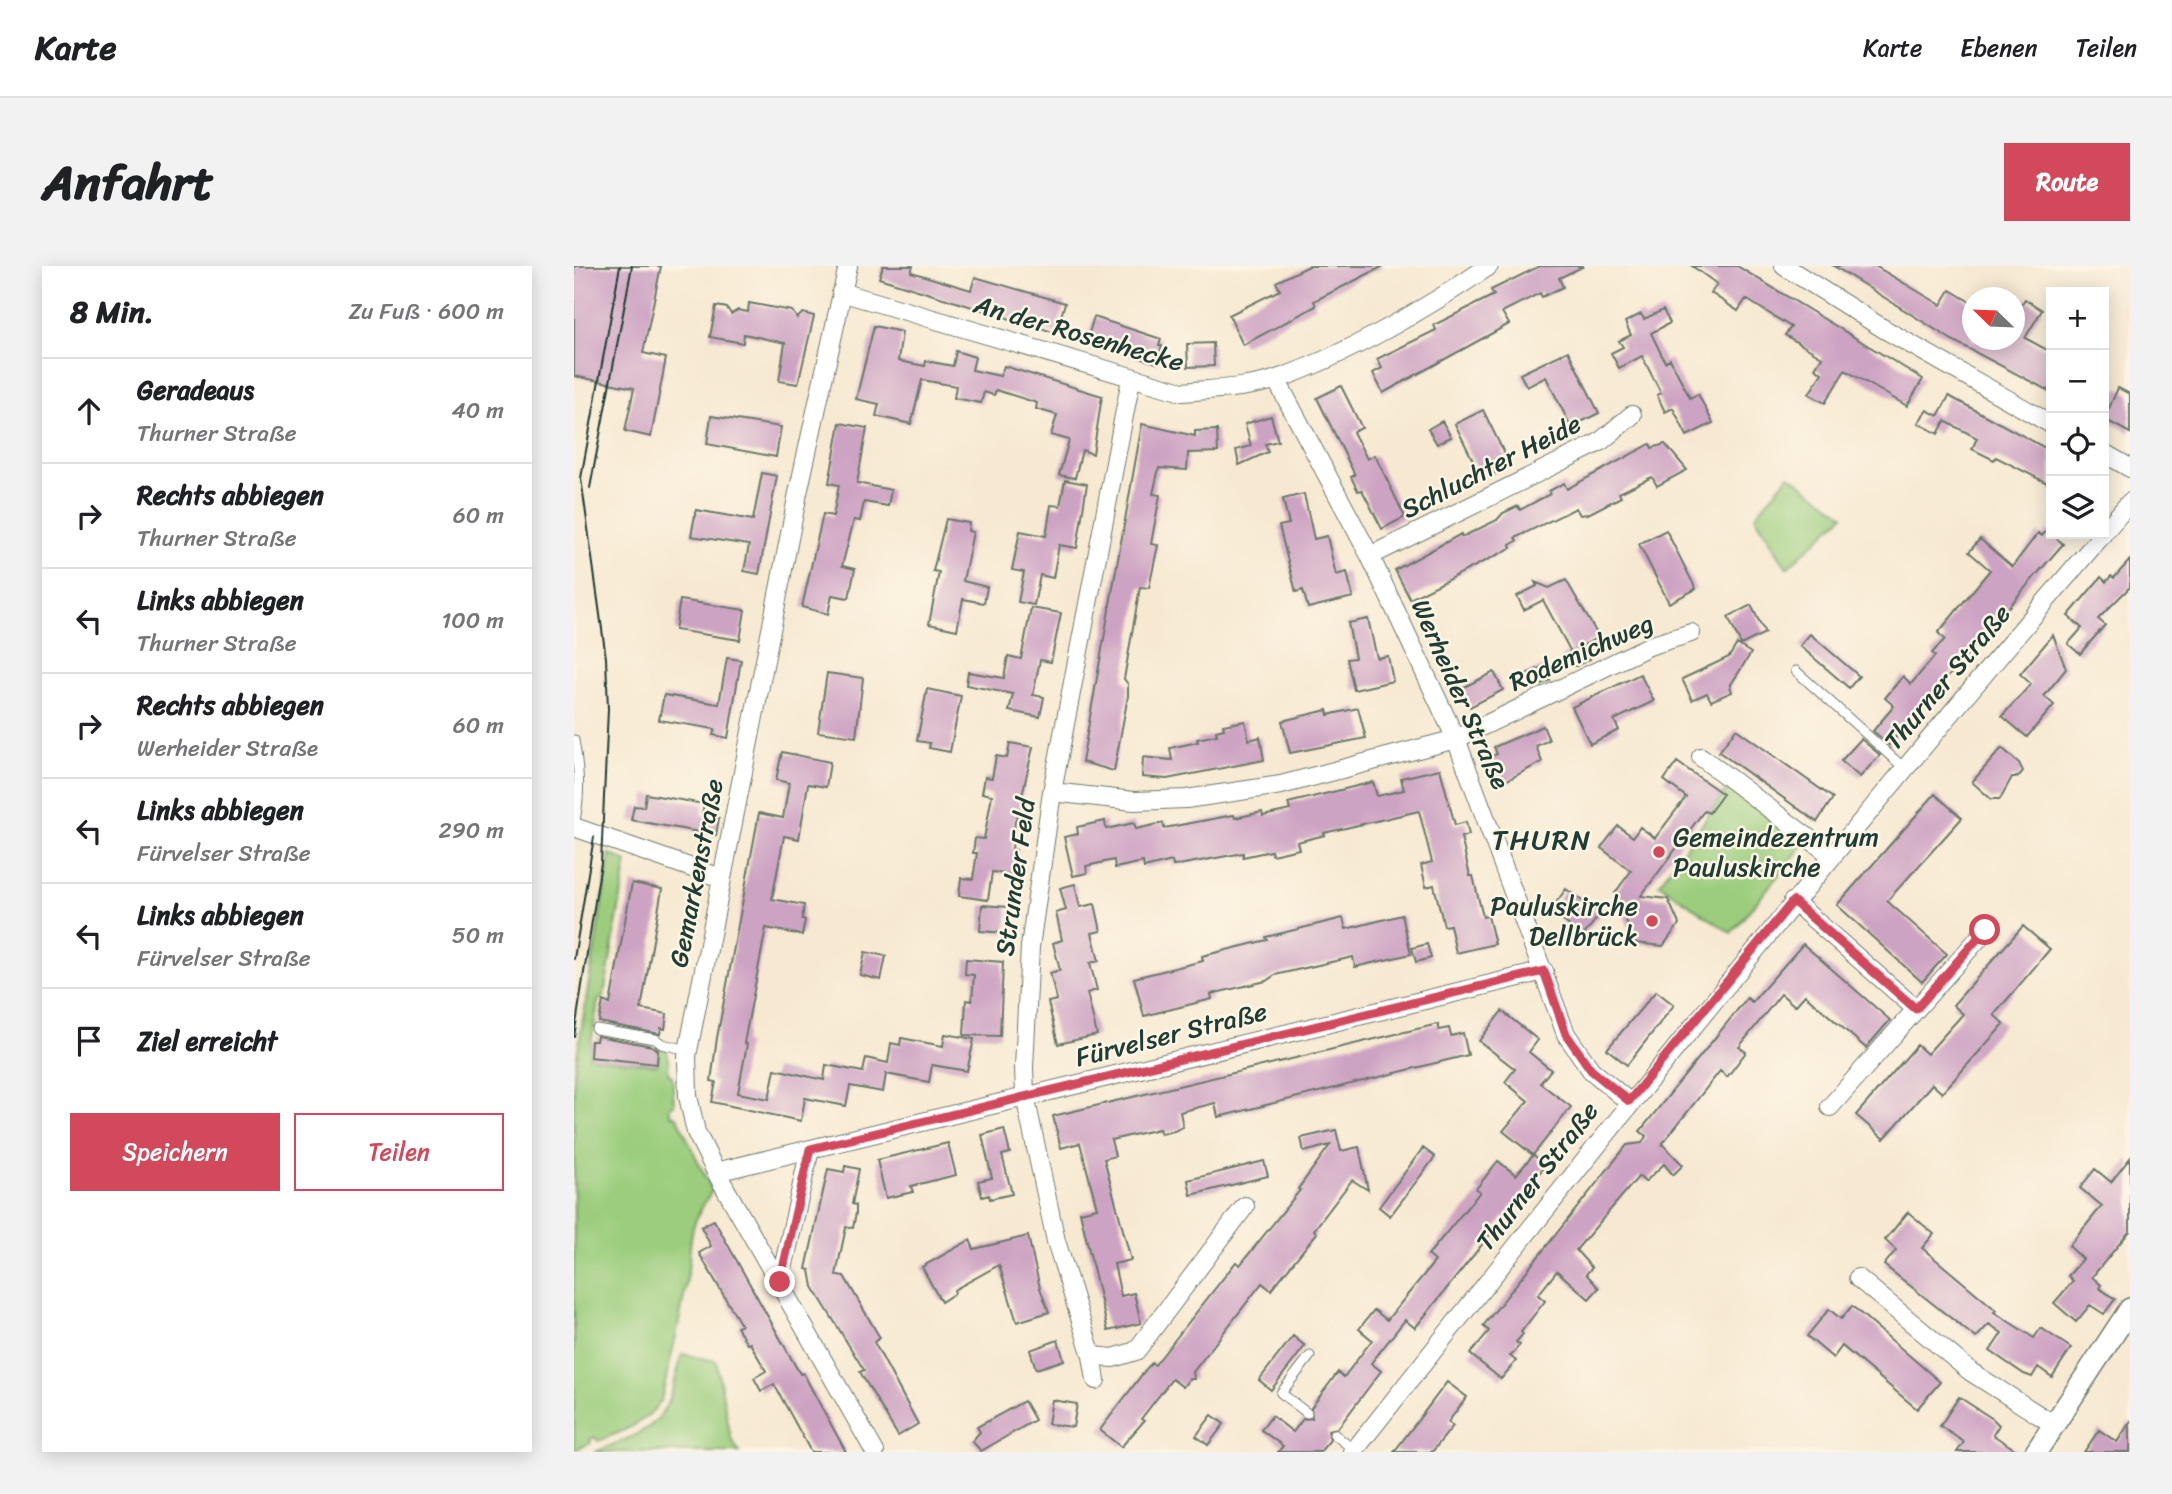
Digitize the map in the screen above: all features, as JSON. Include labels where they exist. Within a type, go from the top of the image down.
[{"type":"street","name":"Gemarkenstraße","points":[[848,266],[688,1049],[688,1096],[693,1120],[716,1172],[875,1452]]},
{"type":"street","name":"An der Rosenhecke","points":[[841,292],[1182,392],[1276,379],[1346,348],[1489,266]]},
{"type":"street","points":[[1784,266],[1895,335],[2046,421]]},
{"type":"street","name":"Strunder Feld","points":[[1096,1380],[1092,1356],[1056,1241],[1025,1096],[1030,947],[1052,792],[1131,379]]},
{"type":"street","name":"Werheider Straße","points":[[1276,379],[1370,556],[1456,738],[1566,1034],[1591,1070],[1629,1101]]},
{"type":"street","name":"Schluchter Heide","points":[[1370,556],[1600,442],[1632,415]]},
{"type":"street","points":[[2109,456],[2130,468]]},
{"type":"street","name":"Thurner Straße","points":[[2109,526],[2130,502]]},
{"type":"street","name":"Thurner Straße","points":[[1354,1451],[1629,1101],[1793,901],[2098,539]]},
{"type":"street","name":"Rodemichweg","points":[[1052,792],[1134,801],[1186,799],[1281,785],[1456,738],[1649,646],[1690,633]]},
{"type":"street","points":[[1701,757],[1832,855]]},
{"type":"street","points":[[574,826],[721,878]]},
{"type":"street","points":[[1793,901],[1916,1009]]},
{"type":"street","points":[[1830,1107],[1985,930]]},
{"type":"street","name":"Fürvelser Straße","points":[[716,1172],[1544,971]]},
{"type":"street","points":[[780,1282],[810,1149]]},
{"type":"street","points":[[1092,1356],[1113,1358],[1136,1351],[1245,1206]]},
{"type":"street","points":[[1858,1278],[1971,1372],[2053,1424]]},
{"type":"street","points":[[2036,1452],[2130,1309]]},
{"type":"lane","points":[[1796,671],[1904,768]]},
{"type":"lane","points":[[574,740],[580,773],[579,806],[574,826]]},
{"type":"lane","points":[[596,1029],[655,1039],[662,1044],[688,1049]]},
{"type":"lane","points":[[1307,1413],[1281,1393],[1310,1356]]},
{"type":"lane","points":[[1334,1434],[1354,1451]]},
{"type":"green space","points":[[1789,475],[1844,515],[1787,568],[1755,516]]},
{"type":"green space","points":[[1728,788],[1804,844],[1731,933],[1659,884]]},
{"type":"green space","points":[[610,854],[627,862],[604,995],[598,1001],[589,1057],[657,1065],[660,1048],[666,1049],[669,1059],[668,1073],[672,1076],[674,1105],[669,1108],[671,1115],[677,1117],[712,1191],[692,1233],[685,1293],[661,1401],[648,1416],[633,1426],[598,1441],[595,1437],[590,1439],[591,1443],[574,1450],[574,1074]]},
{"type":"green space","points":[[682,1354],[716,1361],[731,1438],[739,1452],[594,1452],[634,1436],[657,1419],[671,1395]]},
{"type":"building","points":[[574,266],[661,266],[643,353],[666,358],[651,437],[625,431],[634,388],[574,376]]},
{"type":"building","points":[[883,266],[913,266],[911,272],[971,290],[975,277],[1065,303],[1056,333],[879,278]]},
{"type":"building","points":[[1309,266],[1384,266],[1314,301],[1316,306],[1243,345],[1229,315],[1280,290],[1276,282]]},
{"type":"building","points":[[1540,266],[1584,266],[1559,278],[1563,287],[1542,297],[1540,293],[1502,312],[1509,324],[1383,393],[1373,373],[1382,368],[1377,359],[1436,330],[1434,325],[1494,295],[1491,290]]},
{"type":"building","points":[[1692,266],[1737,266],[1923,379],[1907,406],[1845,370],[1825,403],[1809,394],[1822,373],[1815,368],[1822,357],[1785,335],[1791,327],[1746,299],[1738,311],[1711,293],[1717,284]]},
{"type":"building","points":[[1834,266],[1875,266],[1941,305],[1950,290],[1962,297],[1962,345]]},
{"type":"building","points":[[2025,299],[2042,310],[2025,338]]},
{"type":"building","points":[[749,303],[792,311],[797,318],[803,313],[814,316],[798,384],[779,381],[785,343],[744,334],[743,343],[710,337],[716,306],[727,308],[731,314],[738,310],[748,312]]},
{"type":"building","points":[[1663,310],[1670,323],[1651,333],[1665,362],[1670,359],[1690,398],[1698,394],[1713,423],[1687,436],[1673,408],[1665,412],[1657,395],[1661,393],[1642,356],[1619,368],[1611,353],[1623,347],[1619,341],[1631,335],[1625,322],[1641,314],[1644,319]]},
{"type":"building","points":[[1094,317],[1161,339],[1159,346],[1162,346],[1157,363],[1086,342]]},
{"type":"building","points":[[874,326],[902,332],[898,361],[925,366],[926,361],[953,366],[956,351],[975,357],[972,370],[1000,376],[1004,366],[1102,396],[1093,454],[1082,450],[1075,478],[1059,475],[1069,440],[1051,435],[1057,415],[1036,409],[1037,403],[996,390],[994,395],[984,392],[981,403],[954,398],[956,386],[922,380],[911,424],[876,416],[879,404],[856,399]]},
{"type":"building","points":[[2025,338],[2046,349],[2046,389],[1971,350],[2025,350]]},
{"type":"building","points":[[1213,343],[1214,366],[1188,367],[1187,344]]},
{"type":"building","points":[[1568,351],[1599,413],[1571,427],[1546,377],[1527,387],[1520,374]]},
{"type":"building","points":[[1341,386],[1362,428],[1353,432],[1367,459],[1375,455],[1405,517],[1382,529],[1362,490],[1358,491],[1351,477],[1355,475],[1317,398]]},
{"type":"building","points":[[2118,388],[2130,394],[2130,433],[2109,422],[2109,408]]},
{"type":"building","points":[[1949,396],[2046,448],[2046,482],[1996,457],[1994,460],[1972,449],[1977,438],[1945,421],[1938,434],[1918,423],[1927,410],[1938,416]]},
{"type":"building","points":[[1483,410],[1510,465],[1482,479],[1455,424]]},
{"type":"building","points":[[711,416],[781,427],[776,457],[707,444]]},
{"type":"building","points":[[1271,416],[1278,441],[1265,444],[1268,452],[1239,465],[1236,450],[1251,446],[1245,424]]},
{"type":"building","points":[[1442,421],[1451,437],[1437,444],[1428,429]]},
{"type":"building","points":[[840,423],[867,428],[857,483],[891,490],[888,506],[864,502],[860,521],[854,520],[842,566],[855,569],[849,598],[832,595],[828,614],[802,607],[823,514],[833,516],[839,485],[829,483]]},
{"type":"building","points":[[1142,424],[1195,436],[1195,431],[1217,430],[1218,452],[1188,453],[1187,470],[1159,468],[1153,494],[1160,495],[1151,544],[1158,545],[1149,588],[1140,587],[1124,679],[1128,684],[1128,696],[1114,771],[1082,762]]},
{"type":"building","points":[[1650,444],[1652,448],[1665,444],[1687,470],[1657,486],[1652,477],[1619,493],[1621,497],[1588,514],[1580,515],[1576,508],[1515,538],[1517,541],[1510,545],[1511,548],[1410,599],[1395,570],[1461,534],[1462,537],[1497,520],[1503,513],[1518,506],[1520,510],[1564,483],[1567,489]]},
{"type":"building","points":[[762,473],[777,476],[759,574],[744,571],[749,545],[691,536],[696,510],[753,520]]},
{"type":"building","points":[[1065,480],[1087,484],[1077,548],[1059,545],[1053,578],[1040,575],[1034,605],[1018,602],[1024,572],[1012,570],[1020,531],[1046,536],[1051,505],[1060,506]]},
{"type":"building","points":[[1304,494],[1314,539],[1327,536],[1336,575],[1347,572],[1353,597],[1308,608],[1303,590],[1296,592],[1279,526],[1289,524],[1283,499]]},
{"type":"building","points":[[946,519],[969,523],[968,531],[973,532],[963,581],[987,587],[984,603],[963,599],[957,630],[929,624],[939,572],[933,571]]},
{"type":"building","points":[[1666,530],[1696,589],[1669,603],[1639,544]]},
{"type":"building","points":[[2046,531],[2046,539],[2057,539],[2063,544],[1889,745],[1873,731],[1894,706],[1885,698],[1903,676],[1911,684],[1935,656],[1932,653],[1945,639],[1938,633],[1990,570],[1969,552],[1980,539],[2012,567],[2038,533],[2042,536]]},
{"type":"building","points":[[2130,560],[2130,587],[2098,619],[2105,625],[2080,654],[2068,644],[2082,628],[2068,616],[2101,577],[2106,582],[2111,576],[2114,578]]},
{"type":"building","points":[[1566,580],[1599,637],[1584,645],[1590,659],[1576,666],[1566,665],[1562,656],[1571,652],[1543,600],[1524,610],[1517,596],[1537,586],[1535,582],[1549,588]]},
{"type":"building","points":[[680,600],[745,610],[740,640],[675,630]]},
{"type":"building","points":[[1751,605],[1765,633],[1741,645],[1728,617]]},
{"type":"building","points":[[1031,608],[1061,613],[1051,662],[1040,660],[1033,695],[1044,697],[1040,717],[1009,711],[1013,694],[966,685],[968,672],[1004,678],[1008,656],[1021,659]]},
{"type":"building","points":[[1368,619],[1377,658],[1388,656],[1393,681],[1354,690],[1347,659],[1355,658],[1348,623]]},
{"type":"building","points":[[1810,634],[1859,676],[1849,688],[1800,646]]},
{"type":"building","points":[[2053,635],[2066,669],[2044,696],[2054,705],[2027,737],[2002,716],[2031,684],[2020,674]]},
{"type":"building","points":[[1737,644],[1751,653],[1730,686],[1732,692],[1711,701],[1707,693],[1692,700],[1682,679],[1729,657]]},
{"type":"building","points":[[727,658],[741,660],[728,738],[713,735],[715,729],[659,720],[664,695],[719,704]]},
{"type":"building","points":[[1544,666],[1550,680],[1529,690],[1522,676]]},
{"type":"building","points":[[1494,672],[1503,690],[1470,707],[1460,689]]},
{"type":"building","points":[[827,673],[863,678],[856,737],[818,732]]},
{"type":"building","points":[[1640,674],[1654,701],[1614,720],[1619,730],[1590,744],[1572,707]]},
{"type":"building","points":[[927,689],[961,696],[950,752],[929,748],[930,743],[917,741]]},
{"type":"building","points":[[1358,708],[1366,738],[1290,753],[1282,721],[1327,710],[1328,715]]},
{"type":"building","points":[[1245,721],[1249,740],[1260,737],[1264,760],[1167,779],[1142,777],[1143,757],[1172,760],[1170,748],[1198,742],[1197,739],[1217,735],[1216,731],[1224,729],[1223,725]]},
{"type":"building","points":[[1543,726],[1549,740],[1536,746],[1542,762],[1500,784],[1488,758],[1497,754],[1494,747]]},
{"type":"building","points":[[1736,729],[1833,798],[1817,822],[1719,752]]},
{"type":"building","points":[[1861,739],[1880,755],[1860,777],[1841,761]]},
{"type":"building","points":[[1010,743],[1033,747],[1021,800],[1024,801],[1022,814],[1018,813],[1015,822],[1013,875],[992,872],[988,900],[959,896],[961,878],[973,879],[977,853],[973,853],[975,838],[984,839],[992,795],[982,793],[985,777],[992,778],[996,756],[1007,758]]},
{"type":"building","points":[[2002,748],[2019,763],[2023,771],[2018,777],[2012,777],[2000,799],[1991,799],[1972,782]]},
{"type":"building","points":[[782,752],[830,762],[826,787],[808,784],[799,839],[784,836],[772,899],[804,905],[802,919],[805,920],[802,935],[766,928],[744,1043],[747,1044],[738,1093],[769,1099],[775,1069],[824,1080],[826,1065],[863,1072],[866,1058],[888,1063],[891,1043],[900,1045],[901,1038],[943,1046],[945,1034],[974,1039],[967,1071],[932,1065],[929,1082],[886,1074],[883,1092],[850,1086],[846,1106],[805,1098],[801,1121],[712,1102],[716,1082],[711,1081],[717,1038],[759,813],[783,818],[789,783],[776,780]]},
{"type":"building","points":[[1677,762],[1723,794],[1709,813],[1704,811],[1641,896],[1668,899],[1679,924],[1663,946],[1635,943],[1615,893],[1631,871],[1601,848],[1618,826],[1633,837],[1640,827],[1655,838],[1686,797],[1664,780]]},
{"type":"building","points":[[1440,769],[1455,825],[1466,822],[1469,835],[1461,837],[1470,876],[1473,876],[1483,917],[1488,916],[1495,944],[1456,953],[1450,925],[1444,926],[1434,885],[1426,887],[1421,865],[1432,862],[1419,811],[1324,833],[1325,835],[1297,842],[1299,849],[1272,855],[1271,851],[1243,857],[1243,853],[1173,866],[1172,861],[1144,868],[1143,862],[1115,868],[1114,860],[1086,866],[1087,873],[1073,876],[1064,837],[1078,834],[1077,827],[1105,821],[1106,829],[1134,823],[1136,829],[1163,823],[1164,828],[1234,815],[1235,818],[1262,812],[1263,816],[1290,810],[1288,803],[1373,782],[1377,796],[1404,790],[1401,778]]},
{"type":"building","points":[[646,794],[704,804],[702,815],[719,818],[716,835],[631,820],[634,806],[644,807]]},
{"type":"building","points":[[1935,794],[1962,818],[1887,901],[1947,954],[1922,982],[1837,905]]},
{"type":"building","points":[[632,883],[662,889],[641,1009],[667,1014],[665,1029],[661,1028],[660,1034],[599,1022],[603,1001],[610,1004]]},
{"type":"building","points":[[1075,884],[1080,907],[1095,904],[1101,931],[1092,933],[1099,961],[1090,963],[1097,990],[1087,993],[1097,1035],[1058,1044],[1048,1002],[1057,1000],[1050,973],[1060,970],[1053,943],[1062,940],[1056,913],[1066,910],[1060,888]]},
{"type":"building","points":[[1566,889],[1600,914],[1583,936],[1550,911]]},
{"type":"building","points":[[982,905],[1008,907],[1006,933],[980,931]]},
{"type":"building","points":[[1402,915],[1411,954],[1355,967],[1353,957],[1275,975],[1266,981],[1211,994],[1212,999],[1144,1016],[1134,978],[1203,961],[1202,956],[1267,940],[1266,937],[1343,918],[1346,929]]},
{"type":"building","points":[[2023,926],[2050,949],[1994,1015],[2004,1024],[1942,1093],[1932,1084],[1884,1139],[1856,1115],[1917,1045],[1927,1054],[1963,1014],[1953,1005]]},
{"type":"building","points":[[1427,944],[1431,958],[1416,962],[1412,948]]},
{"type":"building","points":[[1803,944],[1890,1020],[1866,1048],[1805,995],[1795,1006],[1781,994],[1739,1047],[1746,1052],[1727,1077],[1720,1071],[1662,1144],[1683,1165],[1673,1175],[1664,1164],[1645,1182],[1639,1176],[1576,1250],[1592,1268],[1586,1274],[1599,1288],[1589,1299],[1557,1271],[1538,1295],[1545,1301],[1521,1332],[1523,1334],[1516,1342],[1520,1345],[1510,1356],[1516,1361],[1501,1379],[1470,1354],[1489,1331],[1483,1326],[1627,1145],[1642,1143],[1646,1136],[1640,1131],[1747,998],[1752,1002]]},
{"type":"building","points":[[865,952],[886,956],[881,980],[860,975]]},
{"type":"building","points":[[966,959],[1003,962],[1000,1036],[964,1035],[966,1000],[972,1001],[974,975],[965,974]]},
{"type":"building","points":[[1656,991],[1674,1005],[1627,1065],[1607,1049]]},
{"type":"building","points":[[1502,1011],[1538,1040],[1529,1052],[1551,1070],[1540,1083],[1571,1107],[1533,1155],[1503,1131],[1528,1101],[1505,1082],[1515,1069],[1479,1041]]},
{"type":"building","points":[[1438,1024],[1439,1030],[1449,1028],[1451,1036],[1463,1033],[1468,1055],[1218,1117],[1215,1103],[1180,1112],[1183,1127],[1174,1131],[1161,1134],[1159,1129],[1111,1140],[1115,1156],[1104,1159],[1131,1260],[1114,1264],[1121,1296],[1134,1293],[1141,1323],[1108,1331],[1080,1212],[1097,1208],[1080,1143],[1061,1148],[1053,1116]]},
{"type":"building","points":[[597,1036],[652,1046],[658,1050],[657,1064],[590,1057],[591,1041],[596,1041]]},
{"type":"building","points":[[1004,1129],[1010,1153],[1002,1155],[1012,1194],[990,1199],[989,1195],[982,1197],[978,1181],[992,1178],[982,1135]]},
{"type":"building","points":[[1336,1130],[1341,1151],[1359,1147],[1368,1190],[1352,1180],[1314,1230],[1317,1233],[1271,1290],[1262,1283],[1193,1372],[1194,1379],[1189,1379],[1183,1387],[1172,1379],[1141,1419],[1144,1421],[1121,1447],[1100,1430],[1147,1368],[1152,1363],[1155,1365],[1236,1262],[1240,1265],[1300,1190],[1298,1189],[1330,1145],[1304,1152],[1301,1138]]},
{"type":"building","points":[[948,1143],[956,1175],[911,1186],[913,1192],[886,1198],[877,1160]]},
{"type":"building","points":[[1423,1148],[1435,1157],[1390,1216],[1379,1207]]},
{"type":"building","points":[[1533,1155],[1546,1165],[1415,1328],[1405,1320],[1371,1363],[1381,1371],[1338,1428],[1328,1430],[1330,1440],[1320,1452],[1278,1452],[1283,1446],[1261,1430],[1272,1416],[1293,1432],[1303,1419],[1312,1418],[1311,1408],[1338,1372],[1344,1377],[1372,1340],[1359,1329],[1374,1310],[1387,1320],[1435,1261],[1428,1255],[1480,1192],[1476,1189],[1498,1161],[1516,1175]]},
{"type":"building","points":[[2130,1158],[2130,1231],[2092,1277],[2101,1285],[2099,1288],[2115,1299],[2104,1314],[2090,1305],[2076,1322],[2054,1303],[2073,1281],[2068,1276],[2083,1259],[2069,1246],[2102,1206],[2080,1188],[2095,1169],[2111,1182]]},
{"type":"building","points":[[1264,1161],[1268,1176],[1191,1195],[1188,1180]]},
{"type":"building","points":[[845,1166],[859,1169],[852,1204],[856,1205],[856,1213],[853,1228],[846,1227],[836,1275],[844,1276],[880,1338],[874,1342],[918,1424],[898,1436],[860,1372],[864,1370],[813,1287],[810,1270],[806,1269],[828,1169],[844,1172]]},
{"type":"building","points":[[1908,1212],[1934,1234],[1922,1248],[1996,1310],[1994,1312],[2034,1338],[2041,1328],[2071,1348],[2052,1377],[2038,1367],[2032,1377],[2024,1374],[1990,1351],[2002,1333],[1989,1324],[1976,1338],[1884,1265],[1896,1250],[1885,1240]]},
{"type":"building","points":[[714,1220],[846,1452],[811,1452],[774,1384],[761,1391],[754,1378],[766,1371],[737,1327],[741,1325],[699,1253],[711,1246],[701,1227]]},
{"type":"building","points":[[1028,1236],[1040,1288],[1049,1312],[1017,1322],[999,1265],[954,1290],[955,1293],[941,1302],[922,1267],[970,1240],[974,1249]]},
{"type":"building","points":[[1852,1306],[1940,1382],[1917,1409],[1842,1346],[1833,1358],[1807,1336],[1829,1309],[1841,1319]]},
{"type":"building","points":[[1293,1336],[1305,1346],[1271,1390],[1259,1380]]},
{"type":"building","points":[[1058,1340],[1064,1360],[1036,1369],[1030,1350]]},
{"type":"building","points":[[1447,1382],[1467,1397],[1448,1422],[1453,1426],[1432,1452],[1394,1452]]},
{"type":"building","points":[[1959,1397],[1993,1419],[1999,1425],[1993,1435],[2019,1452],[1957,1452],[1964,1442],[1940,1426]]},
{"type":"building","points":[[1052,1400],[1077,1404],[1073,1427],[1048,1424]]},
{"type":"building","points":[[1024,1401],[1035,1420],[981,1451],[972,1441],[980,1432],[977,1427]]},
{"type":"building","points":[[1212,1415],[1224,1424],[1208,1445],[1196,1436]]},
{"type":"building","points":[[2130,1422],[2130,1452],[2084,1452],[2099,1430],[2117,1442]]},
{"type":"tram line","points":[[574,1037],[601,863],[608,709],[606,658],[581,478],[620,266]]},
{"type":"tram line","points":[[590,488],[632,266]]},
{"type":"tram line","points":[[574,959],[594,837]]},
{"type":"place","name":"Gemeindezentrum Pauluskirche","points":[[1659,852]]},
{"type":"place","name":"Pauluskirche Dellbrück","points":[[1652,921]]},
{"type":"district","name":"THURN","points":[[1542,839]]},
{"type":"route","points":[[780,1282],[810,1149],[1544,971],[1566,1034],[1591,1070],[1629,1101],[1793,901],[1916,1009],[1985,930]]}]
